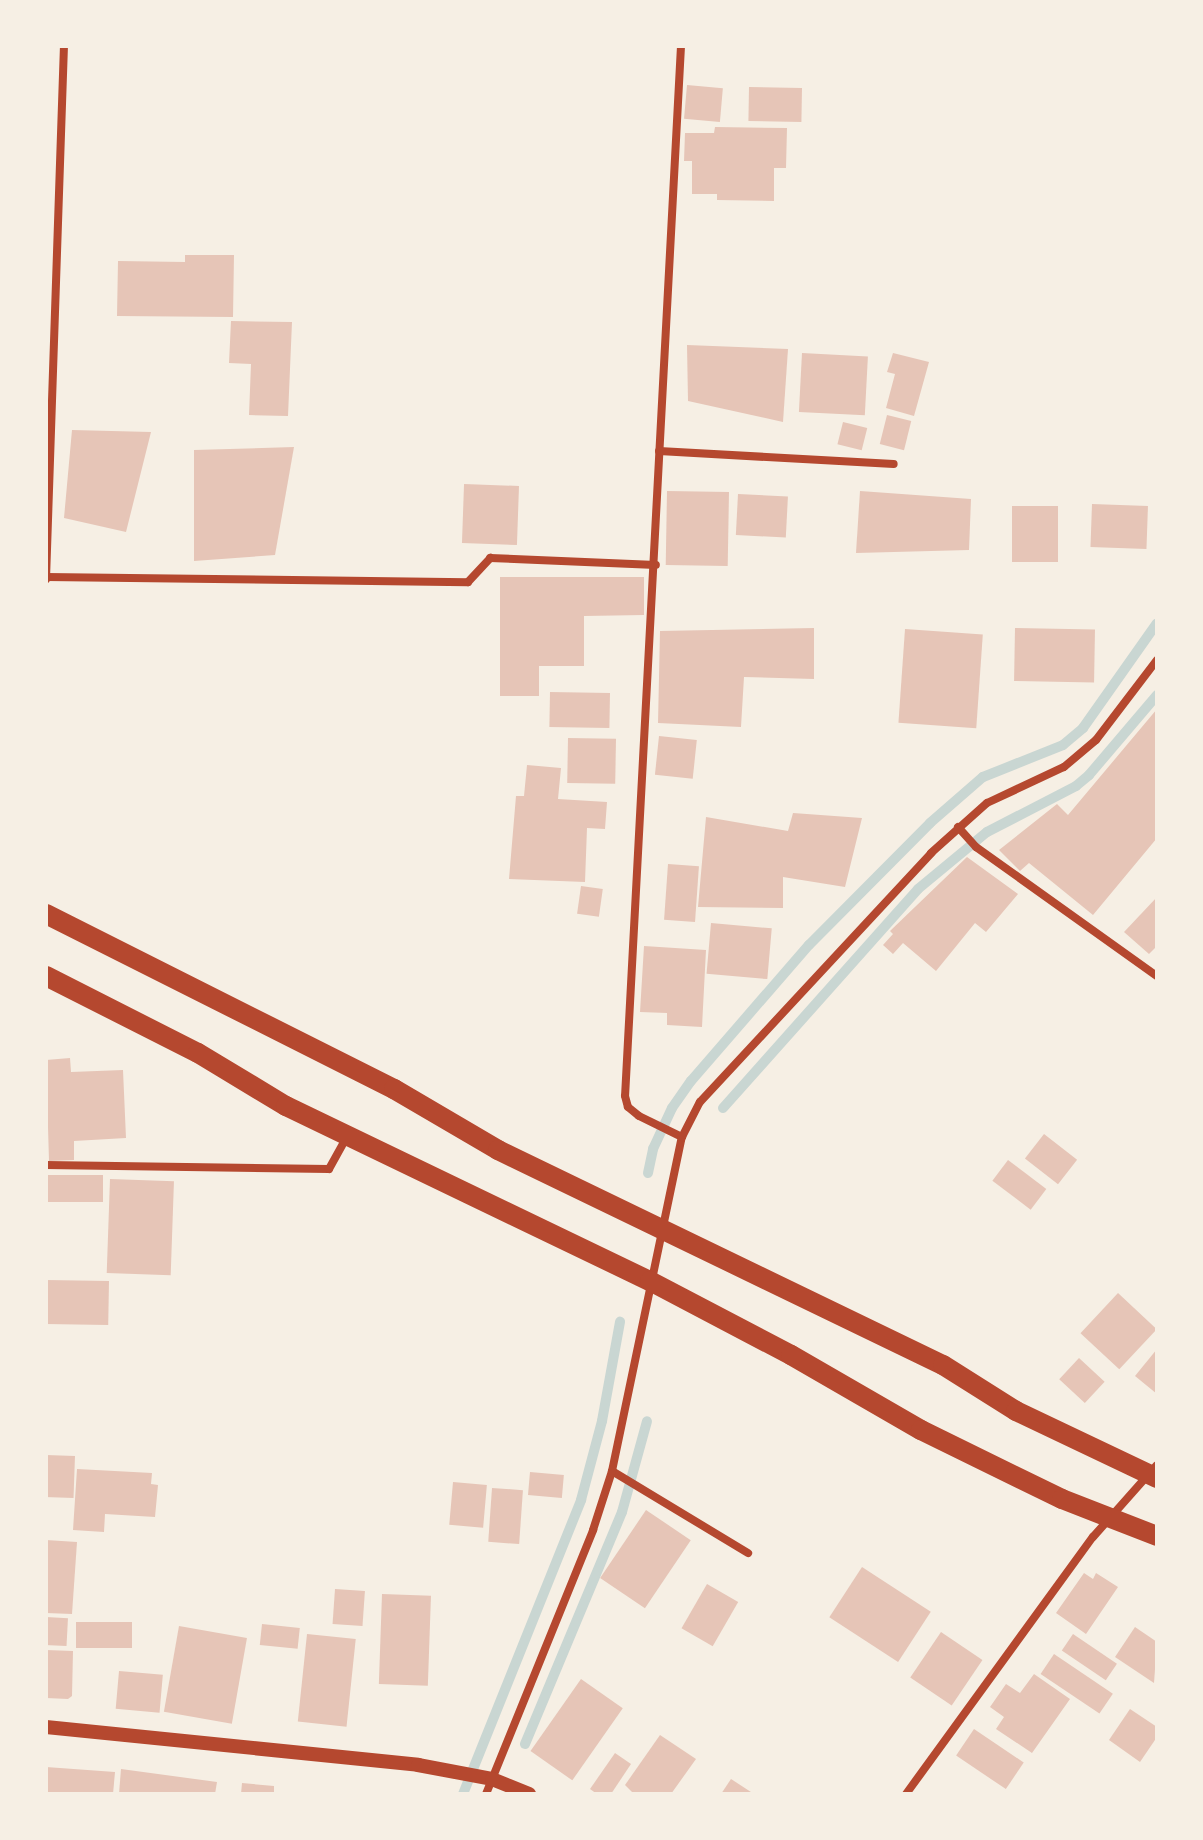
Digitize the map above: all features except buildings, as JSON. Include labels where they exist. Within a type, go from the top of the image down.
[{"type":"main road","points":[[46,914],[394,1089],[498,1150],[661,1226],[943,1365],[1016,1411],[1154,1472]]},
{"type":"main road","points":[[46,976],[198,1053],[286,1106],[650,1281],[791,1355],[921,1430],[1062,1499],[1157,1536]]},
{"type":"street","points":[[64,46],[46,578],[468,582],[490,558],[656,565]]},
{"type":"street","points":[[681,46],[669,327],[659,451],[656,565],[625,1096],[628,1107],[682,1137]]},
{"type":"street","points":[[659,451],[894,464]]},
{"type":"street","points":[[486,1794],[593,1530],[612,1471],[682,1137],[700,1102],[892,891],[958,827],[987,803],[1064,767],[1096,740],[1157,660]]},
{"type":"street","points":[[958,827],[976,847],[1157,976]]},
{"type":"street","points":[[46,1165],[329,1169],[347,1136]]},
{"type":"street","points":[[612,1471],[748,1553]]},
{"type":"street","points":[[906,1794],[1110,1517],[1154,1472]]},
{"type":"street","points":[[46,1727],[418,1765],[492,1779],[529,1794]]},
{"type":"waterway","points":[[648,1173],[653,1149],[672,1108],[691,1081],[809,945],[930,823],[983,777],[1063,745],[1083,728],[1157,623]]},
{"type":"waterway","points":[[723,1108],[918,889],[987,832],[1076,786],[1157,695]]},
{"type":"waterway","points":[[463,1794],[581,1500],[602,1421],[620,1322]]},
{"type":"waterway","points":[[525,1744],[622,1512],[647,1421]]}]
